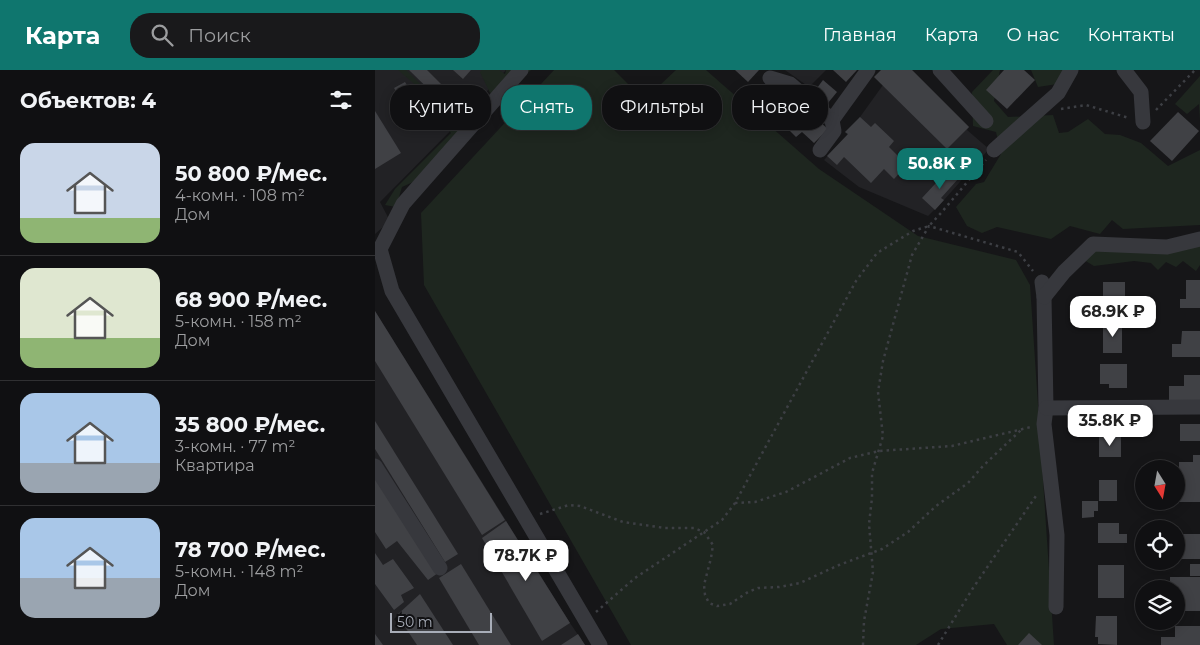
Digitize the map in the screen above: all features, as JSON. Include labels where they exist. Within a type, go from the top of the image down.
[{"type":"street","points":[[521,70],[403,204],[380,249],[392,291],[600,645]]},
{"type":"street","points":[[820,150],[834,131],[833,120],[869,70]]},
{"type":"street","points":[[994,150],[1058,92],[1071,70]]},
{"type":"street","points":[[1124,70],[1141,92],[1143,122]]},
{"type":"street","points":[[949,73],[986,121]]},
{"type":"street","points":[[771,78],[790,84],[833,120]]},
{"type":"street","points":[[1056,607],[1057,535],[1044,424],[1046,408],[1043,290],[1093,244],[1167,246],[1200,239]]},
{"type":"street","points":[[1046,408],[1200,407]]},
{"type":"street","points":[[375,466],[440,568]]},
{"type":"path","points":[[1039,110],[1086,105],[1143,122],[1195,70]]},
{"type":"path","points":[[863,645],[864,621],[873,572],[869,524],[872,473],[883,436],[878,392],[883,361],[912,255],[929,226],[994,150]]},
{"type":"path","points":[[585,622],[635,578],[722,520],[735,503],[856,281],[877,253],[913,231],[929,226],[1017,252],[1043,290]]},
{"type":"path","points":[[735,503],[755,502],[786,492],[850,458],[879,451],[952,446],[1044,424]]},
{"type":"path","points":[[527,522],[538,514],[569,505],[580,506],[623,522],[665,528],[694,528],[704,532],[713,545],[704,585],[705,595],[709,603],[717,606],[730,604],[758,588],[779,587],[800,582],[882,549],[907,532],[936,506],[969,483],[983,466],[1022,429]]},
{"type":"path","points":[[939,645],[973,588],[1032,503],[1050,472]]},
{"type":"shaded area","points":[[375,70],[506,70],[491,87],[491,85],[390,85],[390,130],[451,130],[380,202],[390,221],[375,234]]},
{"type":"shaded area","points":[[398,70],[406,70],[421,85],[415,85]]},
{"type":"shaded area","points":[[482,70],[499,70],[505,74],[506,70],[531,70],[514,85],[501,85],[501,92],[491,93],[491,85],[486,85],[480,72]]},
{"type":"shaded area","points":[[554,70],[614,70],[629,85],[602,85],[602,130],[722,130],[722,85],[660,85],[676,70],[706,70],[732,93],[732,130],[774,130],[819,169],[918,236],[1016,260],[1030,285],[1054,645],[1007,645],[994,624],[941,629],[916,645],[631,645],[424,285],[421,213],[501,127],[501,130],[592,130],[592,85],[540,85]]},
{"type":"shaded area","points":[[785,70],[826,70],[811,85],[806,85]]},
{"type":"shaded area","points":[[912,70],[969,127],[967,130],[989,149],[928,216],[859,187],[824,160],[848,135],[845,132],[860,117],[883,85]]},
{"type":"shaded area","points":[[993,70],[1000,70],[994,101],[1008,117],[1053,115],[1059,133],[1068,132],[1088,119],[1105,134],[1120,135],[1141,143],[1168,166],[1200,150],[1200,225],[1123,229],[1112,220],[1100,234],[1070,226],[1051,239],[997,227],[982,233],[967,226],[956,207],[976,184],[984,182],[1001,154],[996,132],[973,126],[972,92]]},
{"type":"shaded area","points":[[1031,70],[1068,70],[1064,83],[1038,87]]},
{"type":"shaded area","points":[[1200,76],[1200,121],[1199,104],[1187,114],[1175,104]]},
{"type":"shaded area","points":[[448,130],[463,130],[422,178],[402,187],[396,207],[385,205],[395,189],[451,133]]},
{"type":"shaded area","points":[[1200,242],[1200,265],[1196,271],[1183,261],[1176,267],[1166,262],[1158,270],[1151,263],[1134,261],[1094,266],[1084,260],[1095,250]]},
{"type":"shaded area","points":[[375,311],[570,623],[585,645],[375,645]]},
{"type":"building","points":[[409,70],[427,70],[442,85],[424,85]]},
{"type":"building","points":[[453,70],[471,70],[463,79]]},
{"type":"building","points":[[735,70],[759,70],[748,82]]},
{"type":"building","points":[[833,70],[857,70],[846,82]]},
{"type":"building","points":[[881,70],[912,70],[969,127],[947,149],[874,77]]},
{"type":"building","points":[[1004,70],[1024,70],[1035,80],[1007,109],[986,90]]},
{"type":"building","points":[[823,80],[837,92],[828,103],[828,85],[819,85]]},
{"type":"building","points":[[774,81],[778,85],[770,85]]},
{"type":"building","points":[[375,111],[401,153],[375,169]]},
{"type":"building","points":[[1178,112],[1199,131],[1172,161],[1150,141]]},
{"type":"building","points":[[860,117],[871,127],[875,123],[894,141],[889,147],[907,165],[894,179],[884,169],[871,183],[844,157],[837,165],[827,156],[848,134],[845,132]]},
{"type":"building","points":[[789,130],[827,130],[814,143],[802,132],[796,137]]},
{"type":"building","points":[[948,170],[958,179],[941,198],[944,200],[935,210],[922,198]]},
{"type":"building","points":[[1186,280],[1200,280],[1200,308],[1180,308],[1180,299],[1186,299]]},
{"type":"building","points":[[1103,282],[1125,282],[1125,307],[1103,307]]},
{"type":"building","points":[[375,311],[505,520],[482,535],[375,361]]},
{"type":"building","points":[[1103,324],[1122,324],[1122,353],[1103,353]]},
{"type":"building","points":[[1182,331],[1200,331],[1200,357],[1172,357],[1172,344],[1181,344]]},
{"type":"building","points":[[1100,364],[1127,364],[1127,388],[1109,388],[1109,384],[1100,384]]},
{"type":"building","points":[[1184,375],[1200,375],[1200,403],[1169,402],[1169,386],[1184,386]]},
{"type":"building","points":[[375,421],[458,554],[445,562],[375,449]]},
{"type":"building","points":[[1180,424],[1200,424],[1200,441],[1180,441]]},
{"type":"building","points":[[1099,436],[1121,436],[1121,457],[1099,457]]},
{"type":"building","points":[[1193,455],[1200,455],[1200,502],[1185,502],[1185,462],[1193,462]]},
{"type":"building","points":[[375,475],[438,573],[428,580],[397,541],[386,549],[375,532]]},
{"type":"building","points":[[1099,480],[1117,480],[1117,501],[1099,501]]},
{"type":"building","points":[[1082,501],[1098,501],[1098,511],[1094,511],[1094,517],[1082,518]]},
{"type":"building","points":[[506,521],[570,623],[542,641],[482,538]]},
{"type":"building","points":[[1098,523],[1119,523],[1119,534],[1127,534],[1127,543],[1098,543]]},
{"type":"building","points":[[1185,534],[1200,534],[1200,559],[1185,559]]},
{"type":"building","points":[[375,553],[383,565],[393,559],[414,588],[401,595],[404,602],[394,610],[375,584]]},
{"type":"building","points":[[461,564],[511,645],[479,645],[439,578]]},
{"type":"building","points":[[1190,564],[1200,564],[1200,576],[1190,576]]},
{"type":"building","points":[[1098,565],[1124,565],[1124,598],[1098,598]]},
{"type":"building","points":[[1170,577],[1200,577],[1200,611],[1185,611],[1185,580],[1170,580]]},
{"type":"building","points":[[420,594],[453,645],[417,645],[397,615]]},
{"type":"building","points":[[1096,616],[1117,616],[1117,645],[1098,644],[1098,637],[1095,637]]},
{"type":"building","points":[[1185,626],[1200,626],[1200,645],[1161,645],[1161,637],[1175,637],[1175,630],[1185,630]]},
{"type":"building","points":[[1029,633],[1042,645],[1018,645]]},
{"type":"building","points":[[375,634],[383,645],[375,645]]},
{"type":"building","points":[[578,634],[585,645],[561,645]]}]
